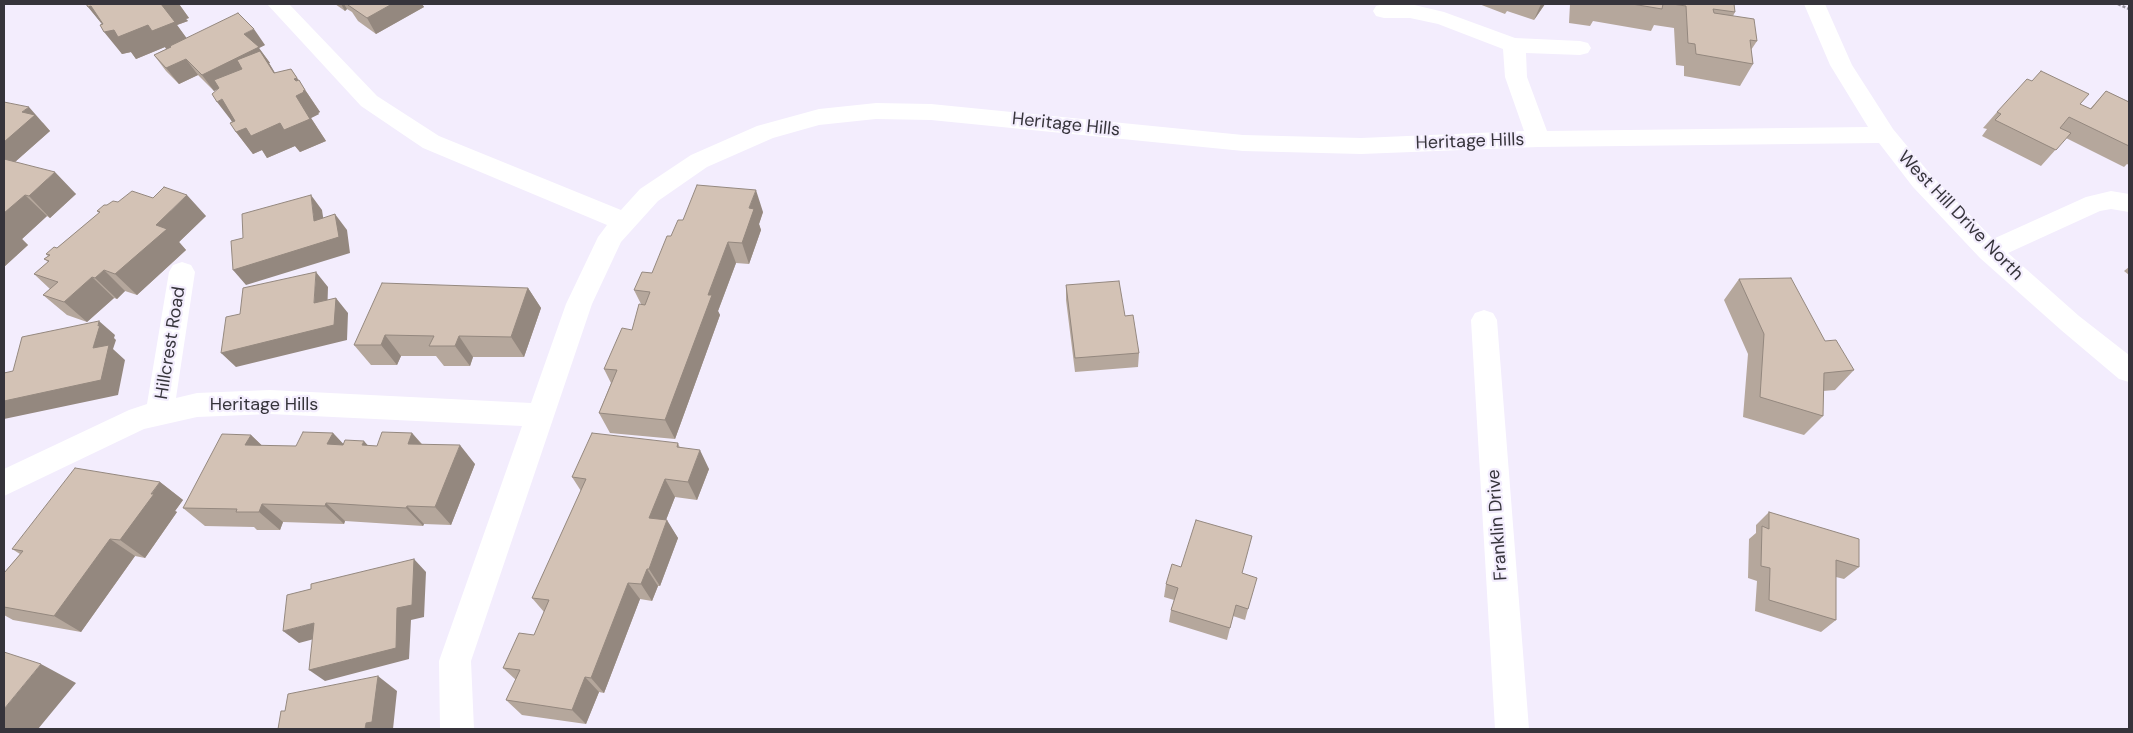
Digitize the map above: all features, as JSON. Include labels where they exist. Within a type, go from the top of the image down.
[{"type":"street","points":[[277,4],[370,101],[431,142],[625,222]]},
{"type":"street","name":"West Hill Drive North","points":[[1816,4],[1841,65],[1885,135],[1922,181],[1989,251],[2070,323],[2129,371]]},
{"type":"street","points":[[1384,11],[1410,11],[1444,19],[1513,45],[1580,48]]},
{"type":"street","name":"Heritage Hills","points":[[1513,45],[1516,56],[1516,77],[1538,139]]},
{"type":"street","name":"Heritage Hills","points":[[457,729],[455,661],[579,304],[611,236],[649,195],[700,162],[757,136],[819,118],[876,111],[932,112],[1243,143],[1361,146],[1538,139],[1885,135]]},
{"type":"street","points":[[1989,251],[2095,203],[2111,200],[2129,203]]},
{"type":"street","name":"Hillcrest Road","points":[[160,413],[182,272]]},
{"type":"street","name":"Franklin Drive","points":[[1484,320],[1512,729]]},
{"type":"street","name":"Heritage Hills","points":[[4,483],[139,418],[197,404],[270,402],[540,415]]},
{"type":"path","points":[[2118,4],[2129,9]]},
{"type":"building","points":[[86,4],[161,4],[175,22],[152,31],[148,25],[118,37],[114,30],[104,32],[100,25],[103,24],[91,6],[88,7]]},
{"type":"building","points":[[392,4],[367,18],[348,5]]},
{"type":"building","points":[[1632,4],[1663,4],[1662,9]]},
{"type":"building","points":[[1672,4],[1734,4],[1735,12],[1713,9],[1714,13],[1754,19],[1757,41],[1750,40],[1753,64],[1696,54],[1695,44],[1688,43],[1686,6]]},
{"type":"building","points":[[238,13],[254,29],[244,34],[259,47],[202,75],[186,59],[166,68],[154,55],[170,46]]},
{"type":"building","points":[[260,51],[274,73],[291,69],[297,78],[294,79],[296,81],[299,80],[305,90],[296,96],[310,119],[284,130],[280,123],[251,136],[246,128],[236,132],[230,123],[235,121],[222,99],[217,102],[212,94],[219,88],[214,80],[242,69],[237,60]]},
{"type":"building","points":[[2041,71],[2089,94],[2080,104],[2091,109],[2106,91],[2129,102],[2129,146],[2069,117],[2060,128],[2071,133],[2056,150],[1995,120],[2001,114],[1997,112],[2027,79],[2032,81]]},
{"type":"building","points":[[4,102],[29,107],[22,112],[35,115],[4,142]]},
{"type":"building","points":[[4,159],[55,172],[29,196],[25,195],[4,213]]},
{"type":"building","points":[[697,185],[756,190],[749,208],[754,209],[742,243],[728,242],[708,295],[712,295],[665,420],[599,413],[617,370],[604,369],[622,328],[632,330],[639,304],[645,305],[650,292],[634,290],[642,272],[652,273],[667,236],[671,236],[678,220],[683,220]]},
{"type":"building","points":[[164,187],[187,195],[156,225],[167,229],[115,274],[104,270],[95,278],[92,277],[64,302],[43,295],[58,282],[34,274],[49,261],[44,259],[50,255],[46,254],[54,247],[57,248],[100,212],[97,211],[104,205],[113,201],[118,202],[132,191],[153,198]]},
{"type":"building","points":[[311,195],[314,221],[335,214],[339,237],[233,270],[231,241],[243,238],[242,214]]},
{"type":"building","points":[[316,272],[314,303],[336,298],[334,325],[221,353],[226,317],[240,314],[243,288]]},
{"type":"building","points":[[1791,278],[1825,341],[1836,340],[1854,370],[1824,373],[1823,416],[1760,397],[1764,334],[1739,279]]},
{"type":"building","points":[[1119,281],[1125,316],[1133,315],[1139,353],[1075,358],[1066,285]]},
{"type":"building","points":[[382,283],[528,288],[511,337],[459,336],[455,346],[429,346],[434,336],[385,335],[381,345],[354,345]]},
{"type":"building","points":[[99,321],[98,326],[100,325],[93,348],[109,345],[101,380],[4,401],[4,373],[13,371],[22,337]]},
{"type":"building","points":[[303,432],[333,433],[327,444],[343,445],[345,440],[364,441],[362,445],[377,446],[382,432],[412,433],[408,444],[460,445],[435,507],[407,506],[406,508],[326,503],[325,506],[262,504],[259,512],[236,512],[237,509],[183,508],[222,434],[251,435],[245,445],[296,446]]},
{"type":"building","points":[[592,433],[678,443],[677,447],[700,450],[688,482],[665,479],[649,518],[667,520],[649,569],[647,569],[641,584],[628,583],[591,678],[585,677],[572,710],[506,700],[520,670],[503,668],[519,633],[534,635],[549,600],[532,598],[586,479],[572,477]]},
{"type":"building","points":[[75,468],[160,482],[151,494],[154,494],[120,540],[110,539],[54,616],[4,607],[4,573],[23,551],[12,549]]},
{"type":"building","points":[[1769,512],[1859,539],[1859,567],[1836,560],[1836,620],[1769,600],[1770,568],[1761,566],[1762,526],[1769,529]]},
{"type":"building","points":[[1196,520],[1252,536],[1242,573],[1257,578],[1248,609],[1236,605],[1230,628],[1171,610],[1178,588],[1166,584],[1172,564],[1181,567]]},
{"type":"building","points":[[414,559],[412,605],[397,608],[396,648],[309,670],[314,623],[283,631],[287,595],[311,589],[311,584]]},
{"type":"building","points":[[4,652],[41,664],[4,709]]},
{"type":"building","points":[[378,676],[372,722],[366,723],[365,729],[278,729],[281,711],[285,711],[288,694]]}]
